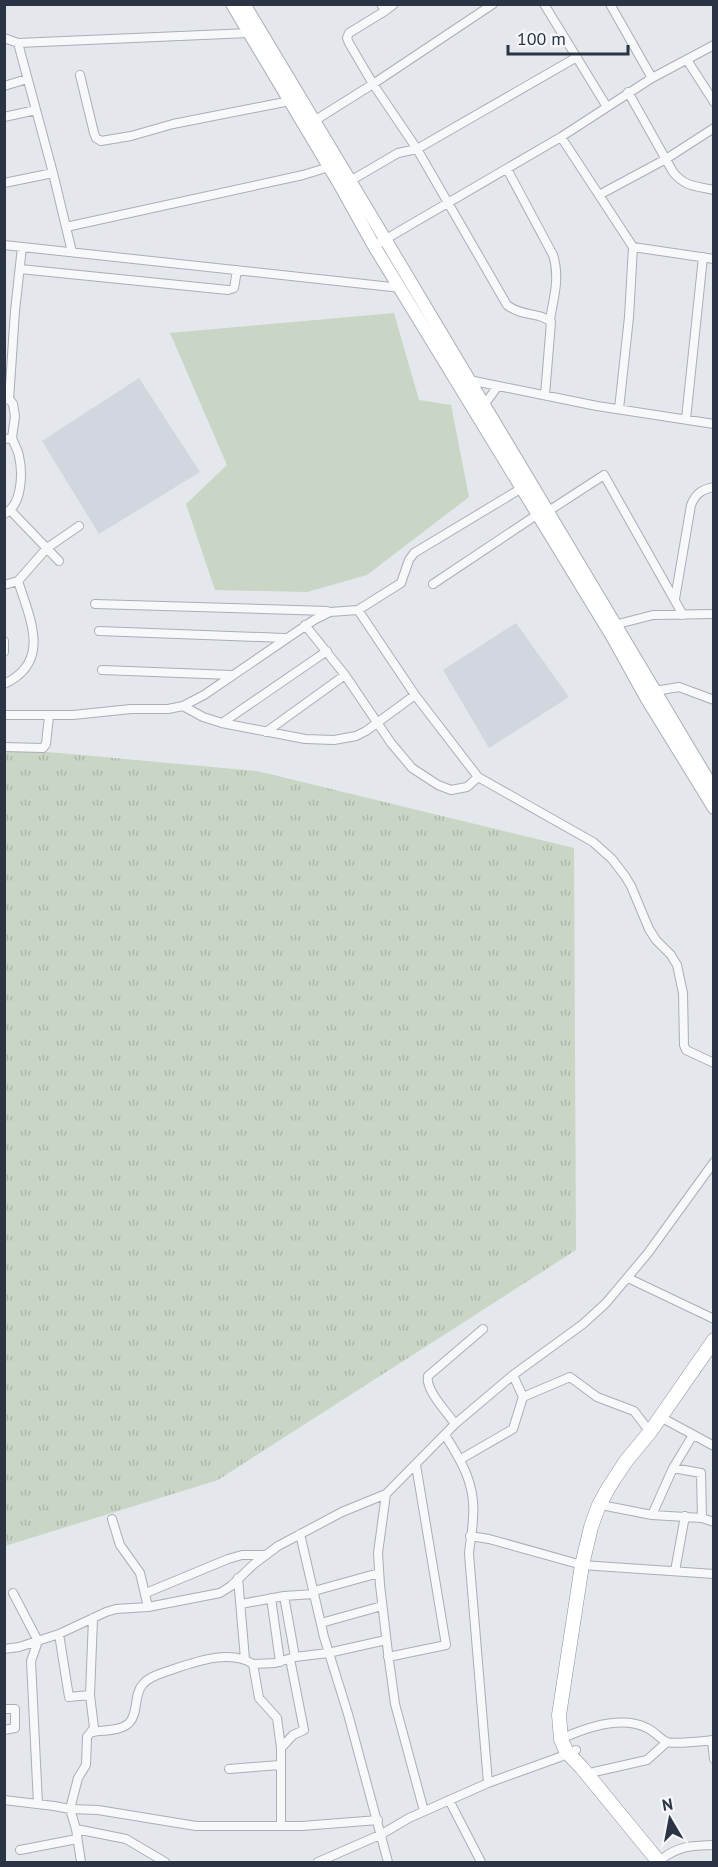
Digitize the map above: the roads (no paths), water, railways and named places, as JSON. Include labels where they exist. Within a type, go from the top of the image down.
[{"type":"highway","points":[[663,1861],[566,1747],[559,1721],[560,1708],[591,1527],[599,1505],[626,1461],[650,1432],[714,1340]]},
{"type":"highway","points":[[586,1565],[606,1506],[614,1490],[666,1420],[714,1349]]},
{"type":"highway","points":[[566,1747],[594,1772],[663,1861]]},
{"type":"main road","points":[[232,4],[374,246],[522,488],[543,513],[655,691],[714,790]]},
{"type":"main road","points":[[244,4],[484,405],[543,513],[714,808]]},
{"type":"street","points":[[394,4],[383,8],[353,29],[347,36],[349,43],[373,84],[417,149],[507,305],[520,313],[550,320]]},
{"type":"street","points":[[314,121],[493,4]]},
{"type":"street","points":[[544,4],[607,107]]},
{"type":"street","points":[[610,4],[652,78]]},
{"type":"street","points":[[4,38],[18,43],[249,33]]},
{"type":"street","points":[[18,43],[72,252]]},
{"type":"street","points":[[374,246],[507,169],[628,92],[714,45]]},
{"type":"street","points":[[350,181],[398,153],[417,149],[577,57]]},
{"type":"street","points":[[687,60],[714,102]]},
{"type":"street","points":[[80,75],[94,133],[101,141],[290,101]]},
{"type":"street","points":[[4,86],[27,80]]},
{"type":"street","points":[[628,92],[680,180],[689,185],[714,190]]},
{"type":"street","points":[[4,117],[36,110]]},
{"type":"street","points":[[599,195],[666,159],[714,128]]},
{"type":"street","points":[[561,136],[633,247],[629,317],[619,409]]},
{"type":"street","points":[[66,227],[303,175],[329,167]]},
{"type":"street","points":[[507,169],[556,264],[557,280],[550,320],[552,326],[545,395]]},
{"type":"street","points":[[4,183],[53,173]]},
{"type":"street","points":[[4,245],[400,288]]},
{"type":"street","points":[[22,247],[6,398],[13,404],[15,416],[8,438],[19,455],[21,489],[8,512],[59,561]]},
{"type":"street","points":[[633,247],[714,259]]},
{"type":"street","points":[[686,419],[703,257]]},
{"type":"street","points":[[20,269],[228,290],[234,286],[237,270]]},
{"type":"street","points":[[469,380],[619,409],[714,424]]},
{"type":"street","points":[[484,405],[498,386]]},
{"type":"street","points":[[433,585],[604,475],[684,615]]},
{"type":"street","points":[[675,599],[691,505],[696,495],[702,490],[714,487]]},
{"type":"street","points":[[95,604],[330,612],[358,610],[401,583],[409,560],[414,553],[522,488]]},
{"type":"street","points":[[4,585],[18,581],[47,548],[79,526]]},
{"type":"street","points":[[4,684],[17,678],[33,657],[34,642],[31,621],[18,581]]},
{"type":"street","points":[[358,610],[415,695],[478,777],[593,842],[612,859],[631,886],[649,929],[677,965],[683,993],[686,1050],[714,1063]]},
{"type":"street","points":[[4,715],[73,716],[183,706],[204,695],[305,625],[330,612]]},
{"type":"street","points":[[614,625],[653,615],[714,614]]},
{"type":"street","points":[[305,625],[345,675],[397,751],[412,768],[438,785],[451,790],[461,789],[478,777]]},
{"type":"street","points":[[99,631],[285,638]]},
{"type":"street","points":[[4,641],[4,652]]},
{"type":"street","points":[[222,723],[327,651]]},
{"type":"street","points":[[102,670],[231,675]]},
{"type":"street","points":[[266,732],[345,675]]},
{"type":"street","points":[[655,691],[679,687],[714,700]]},
{"type":"street","points":[[183,706],[203,717],[222,723],[305,739],[334,740],[356,736],[378,723],[415,695]]},
{"type":"street","points":[[4,747],[43,748],[46,744],[49,716]]},
{"type":"street","points":[[4,1649],[59,1634],[116,1610],[148,1607],[225,1591],[278,1546],[342,1512],[386,1494],[455,1424],[513,1375],[583,1324],[606,1303],[648,1253],[714,1162]]},
{"type":"street","points":[[628,1278],[714,1319]]},
{"type":"street","points":[[455,1424],[429,1388],[427,1379],[483,1329]]},
{"type":"street","points":[[461,1459],[513,1429],[523,1398],[513,1375]]},
{"type":"street","points":[[523,1398],[570,1377],[597,1397],[634,1411],[650,1432]]},
{"type":"street","points":[[666,1420],[714,1446]]},
{"type":"street","points":[[445,1435],[461,1459],[470,1482],[473,1503],[474,1517],[469,1554],[488,1783]]},
{"type":"street","points":[[652,1515],[673,1468],[693,1435]]},
{"type":"street","points":[[388,1657],[446,1645],[416,1465]]},
{"type":"street","points":[[673,1468],[701,1473],[702,1518]]},
{"type":"street","points":[[386,1494],[378,1553],[388,1657],[395,1704],[424,1811]]},
{"type":"street","points":[[606,1506],[652,1515],[702,1518],[714,1522]]},
{"type":"street","points":[[675,1570],[685,1516]]},
{"type":"street","points":[[112,1519],[120,1545],[140,1573],[148,1607]]},
{"type":"street","points":[[300,1534],[328,1653],[348,1714],[388,1863]]},
{"type":"street","points":[[470,1536],[586,1565],[714,1574]]},
{"type":"street","points":[[146,1593],[228,1559],[242,1555],[265,1555]]},
{"type":"street","points":[[241,1604],[314,1593],[379,1573]]},
{"type":"street","points":[[238,1578],[245,1659]]},
{"type":"street","points":[[13,1593],[38,1641],[32,1662],[38,1804]]},
{"type":"street","points":[[281,1748],[293,1735],[304,1730],[284,1596]]},
{"type":"street","points":[[271,1598],[280,1662]]},
{"type":"street","points":[[321,1623],[382,1606]]},
{"type":"street","points":[[93,1618],[90,1695],[93,1732]]},
{"type":"street","points":[[59,1634],[69,1697],[90,1695]]},
{"type":"street","points":[[81,1863],[76,1829],[69,1809],[78,1778],[86,1765],[87,1737],[93,1732],[117,1729],[127,1725],[133,1716],[138,1690],[150,1678],[206,1659],[245,1659],[254,1664],[280,1662],[386,1640]]},
{"type":"street","points":[[254,1664],[259,1698],[277,1718],[281,1748],[281,1826]]},
{"type":"street","points":[[4,1710],[15,1709],[15,1728],[4,1730]]},
{"type":"street","points":[[318,1863],[382,1834],[409,1818],[566,1747],[604,1725],[626,1724],[647,1728],[667,1742],[713,1740],[714,1759]]},
{"type":"street","points":[[594,1772],[647,1760],[667,1742]]},
{"type":"street","points":[[229,1769],[280,1766]]},
{"type":"street","points":[[4,1800],[69,1809],[98,1810],[196,1826],[281,1826],[378,1820]]},
{"type":"street","points":[[449,1800],[481,1863]]},
{"type":"street","points":[[76,1829],[126,1839],[165,1863]]},
{"type":"street","points":[[20,1850],[77,1839]]},
{"type":"street","points":[[663,1861],[675,1849],[714,1845]]}]
